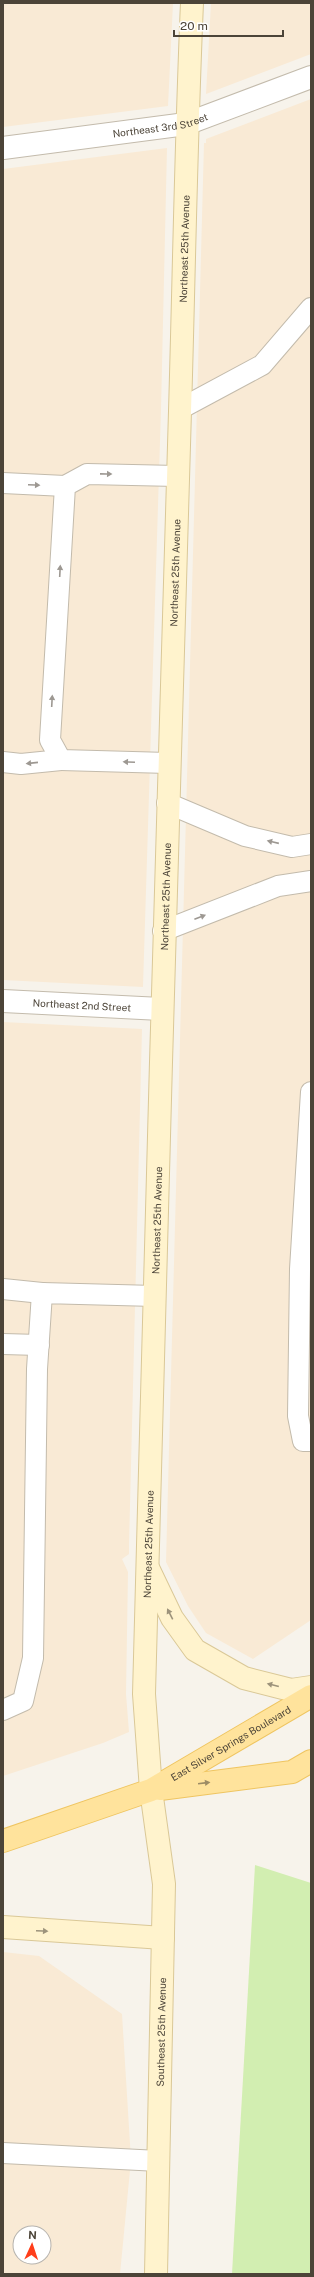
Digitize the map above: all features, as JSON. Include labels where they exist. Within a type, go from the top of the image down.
[{"type":"main road","name":"Northeast 25th Avenue","points":[[151,1790],[144,1694],[163,931],[180,409],[186,124],[192,3]]},
{"type":"main road","points":[[147,1567],[172,1618],[195,1650],[244,1678],[291,1690],[311,1688]]},
{"type":"main road","name":"East Silver Springs Boulevard","points":[[3,1841],[151,1790],[311,1696]]},
{"type":"main road","name":"East Silver Springs Boulevard","points":[[151,1790],[292,1772],[311,1761]]},
{"type":"main road","name":"Southeast 25th Avenue","points":[[151,1790],[164,1884],[156,2274]]},
{"type":"main road","points":[[3,1928],[163,1938]]},
{"type":"street","name":"Northeast 3rd Street","points":[[3,148],[186,124],[311,77]]},
{"type":"street","name":"Northeast 2nd Street","points":[[3,1001],[161,1009]]},
{"type":"lane","points":[[180,409],[262,365],[311,308]]},
{"type":"lane","points":[[3,483],[65,486],[87,474],[177,476]]},
{"type":"lane","points":[[61,760],[50,740],[65,486]]},
{"type":"lane","points":[[3,762],[21,764],[61,760],[168,764]]},
{"type":"lane","points":[[167,803],[245,836],[292,847],[311,844]]},
{"type":"lane","points":[[163,931],[278,886],[311,880]]},
{"type":"lane","points":[[311,1092],[300,1269],[298,1416],[303,1441],[311,1441]]},
{"type":"lane","points":[[3,1289],[42,1293],[155,1296]]},
{"type":"lane","points":[[3,1710],[23,1701],[33,1658],[39,1345],[42,1293]]},
{"type":"lane","points":[[3,1344],[39,1345]]},
{"type":"lane","points":[[3,2153],[158,2161]]},
{"type":"shaded area","points":[[3,3],[173,3],[168,106],[3,127]]},
{"type":"shaded area","points":[[211,3],[311,3],[311,54],[206,94]]},
{"type":"shaded area","points":[[311,99],[311,1620],[253,1659],[206,1633],[188,1606],[166,1562],[204,143],[206,143],[206,139]]},
{"type":"shaded area","points":[[167,148],[161,409],[143,987],[3,980],[3,169]]},
{"type":"shaded area","points":[[3,1022],[142,1029],[129,1554],[122,1559],[128,1572],[126,1694],[129,1732],[103,1743],[3,1776]]},
{"type":"shaded area","points":[[3,1952],[39,1956],[122,2014],[131,2160],[120,2274],[3,2274]]},
{"type":"green space","points":[[255,1865],[311,1883],[311,2274],[232,2274]]}]
